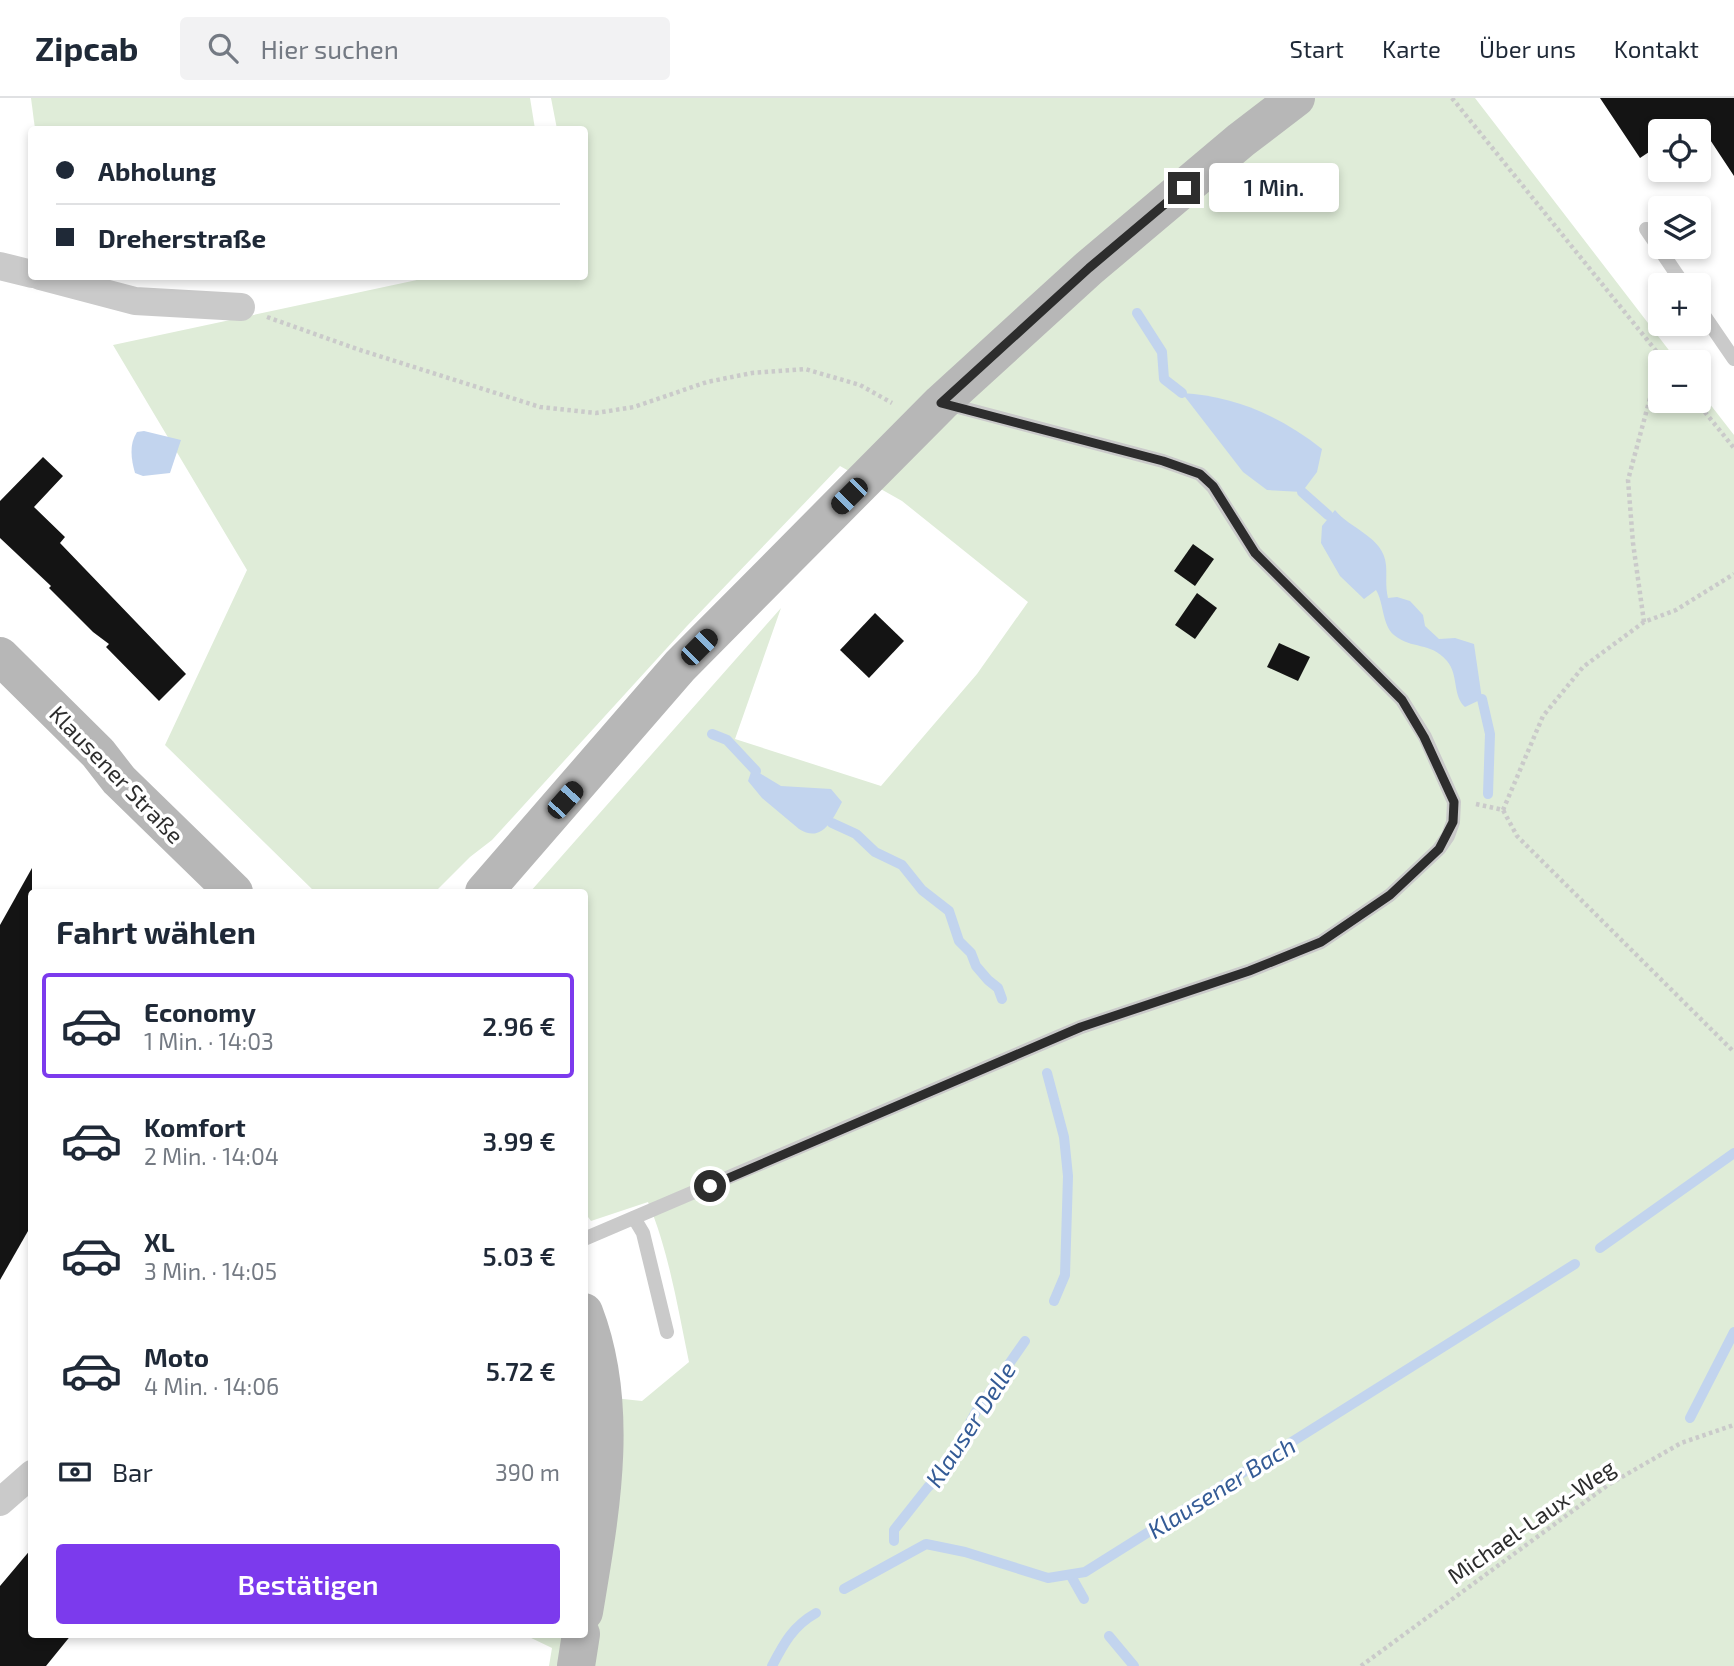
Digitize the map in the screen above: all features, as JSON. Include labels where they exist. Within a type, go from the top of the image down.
[{"type":"main road","points":[[487,889],[680,666],[932,412],[1089,268],[1241,140],[1296,98]]},
{"type":"main road","name":"Klausener Straße","points":[[0,656],[98,753],[119,780],[231,889]]},
{"type":"main road","points":[[588,1326],[602,1377],[604,1487],[588,1587]]},
{"type":"main road","points":[[576,1666],[580,1638]]},
{"type":"street","points":[[0,266],[28,273]]},
{"type":"street","points":[[55,280],[135,301],[241,307]]},
{"type":"street","points":[[0,1502],[28,1478]]},
{"type":"lane","points":[[1646,229],[1676,273]]},
{"type":"lane","points":[[1711,325],[1734,359]]},
{"type":"lane","points":[[588,1237],[1081,1027],[1249,971],[1321,942],[1390,895],[1439,849],[1453,822],[1454,802],[1424,737],[1402,700],[1255,553],[1213,486],[1200,474],[1163,461],[932,412]]},
{"type":"lane","points":[[634,1218],[643,1233],[667,1332]]},
{"type":"path","points":[[1452,98],[1655,350]]},
{"type":"path","points":[[241,307],[357,349],[540,408],[596,413],[621,409],[707,382],[752,373],[805,369],[932,412]]},
{"type":"path","points":[[1644,622],[1628,480],[1648,405]]},
{"type":"path","points":[[1706,413],[1734,448]]},
{"type":"path","points":[[1503,810],[1543,716],[1563,688],[1583,667],[1644,622],[1676,610],[1734,574]]},
{"type":"path","points":[[1454,802],[1503,810],[1517,836],[1734,1052]]},
{"type":"path","name":"Michael-Laux-Weg","points":[[1360,1666],[1608,1485],[1681,1443],[1734,1425]]},
{"type":"green space","points":[[31,98],[530,98],[535,126],[35,126]]},
{"type":"green space","points":[[551,98],[1475,98],[1648,323],[1648,336],[1658,336],[1669,350],[1648,350],[1648,413],[1711,413],[1711,405],[1734,435],[1734,1666],[549,1666],[552,1648],[531,1638],[588,1638],[588,1395],[642,1401],[689,1362],[667,1261],[648,1202],[591,1221],[588,1217],[588,889],[533,889],[781,608],[735,739],[881,786],[977,674],[1028,602],[902,501],[840,466],[687,626],[492,840],[470,857],[438,889],[312,889],[165,745],[247,570],[113,345],[417,280],[588,280],[588,126],[556,126]]},
{"type":"water","points":[[1182,393],[1238,403],[1290,427],[1322,449],[1317,472],[1302,492],[1267,490],[1243,472]]},
{"type":"water","points":[[144,431],[181,440],[170,473],[143,476],[135,473],[133,442],[137,432]]},
{"type":"water","points":[[1335,510],[1373,540],[1384,555],[1388,598],[1397,597],[1410,601],[1423,615],[1425,626],[1439,639],[1455,638],[1474,644],[1482,699],[1465,707],[1458,697],[1453,672],[1447,661],[1428,648],[1407,643],[1394,635],[1387,626],[1376,590],[1364,599],[1340,576],[1321,543],[1322,526]]},
{"type":"water","points":[[756,771],[781,786],[831,789],[842,802],[826,828],[814,834],[807,833],[762,798],[748,781],[751,772]]},
{"type":"building","points":[[1600,98],[1734,98],[1734,176],[1711,141],[1711,119],[1648,119],[1648,153],[1640,158]]},
{"type":"building","points":[[43,457],[63,476],[34,507],[65,537],[60,543],[186,674],[159,701],[106,647],[109,644],[93,632],[49,588],[51,586],[0,538],[0,501]]},
{"type":"building","points":[[1193,544],[1214,559],[1195,586],[1174,571]]},
{"type":"building","points":[[1197,593],[1217,608],[1195,639],[1175,625]]},
{"type":"building","points":[[875,613],[904,641],[869,678],[840,650]]},
{"type":"building","points":[[1279,643],[1310,657],[1298,681],[1267,667]]},
{"type":"building","points":[[32,868],[32,889],[28,889],[28,1231],[0,1280],[0,925]]},
{"type":"building","points":[[28,1553],[28,1638],[69,1638],[46,1666],[0,1666],[0,1586]]},
{"type":"waterway","points":[[1137,313],[1162,352],[1164,379],[1182,393]]},
{"type":"waterway","points":[[1302,492],[1328,515]]},
{"type":"waterway","points":[[1482,699],[1490,734],[1488,794]]},
{"type":"waterway","name":"Klauser Delle","points":[[712,734],[727,740],[756,771]]},
{"type":"waterway","name":"Klauser Delle","points":[[832,823],[856,834],[875,852],[902,865],[922,890],[949,911],[959,941],[971,953],[976,966],[998,988],[1002,999]]},
{"type":"waterway","name":"Klauser Delle","points":[[1047,1073],[1064,1137],[1068,1176],[1065,1275],[1054,1301]]},
{"type":"waterway","name":"Klausener Bach","points":[[1600,1248],[1734,1153]]},
{"type":"waterway","name":"Klausener Bach","points":[[844,1589],[926,1544],[965,1552],[1048,1578],[1085,1572],[1575,1264]]},
{"type":"waterway","points":[[1690,1418],[1734,1332]]},
{"type":"waterway","name":"Klauser Delle","points":[[894,1541],[894,1530],[928,1487],[942,1474],[977,1410],[1025,1341]]},
{"type":"waterway","points":[[1071,1576],[1084,1599]]},
{"type":"waterway","name":"Klausener Bach","points":[[772,1666],[790,1636],[816,1613]]},
{"type":"waterway","points":[[1109,1636],[1134,1666]]},
{"type":"route","points":[[710,1186],[1081,1027],[1249,971],[1321,942],[1390,895],[1439,849],[1448,836],[1453,822],[1454,802],[1424,737],[1402,700],[1255,553],[1213,486],[1200,474],[1163,461],[941,403],[1089,268],[1184,188]]}]
